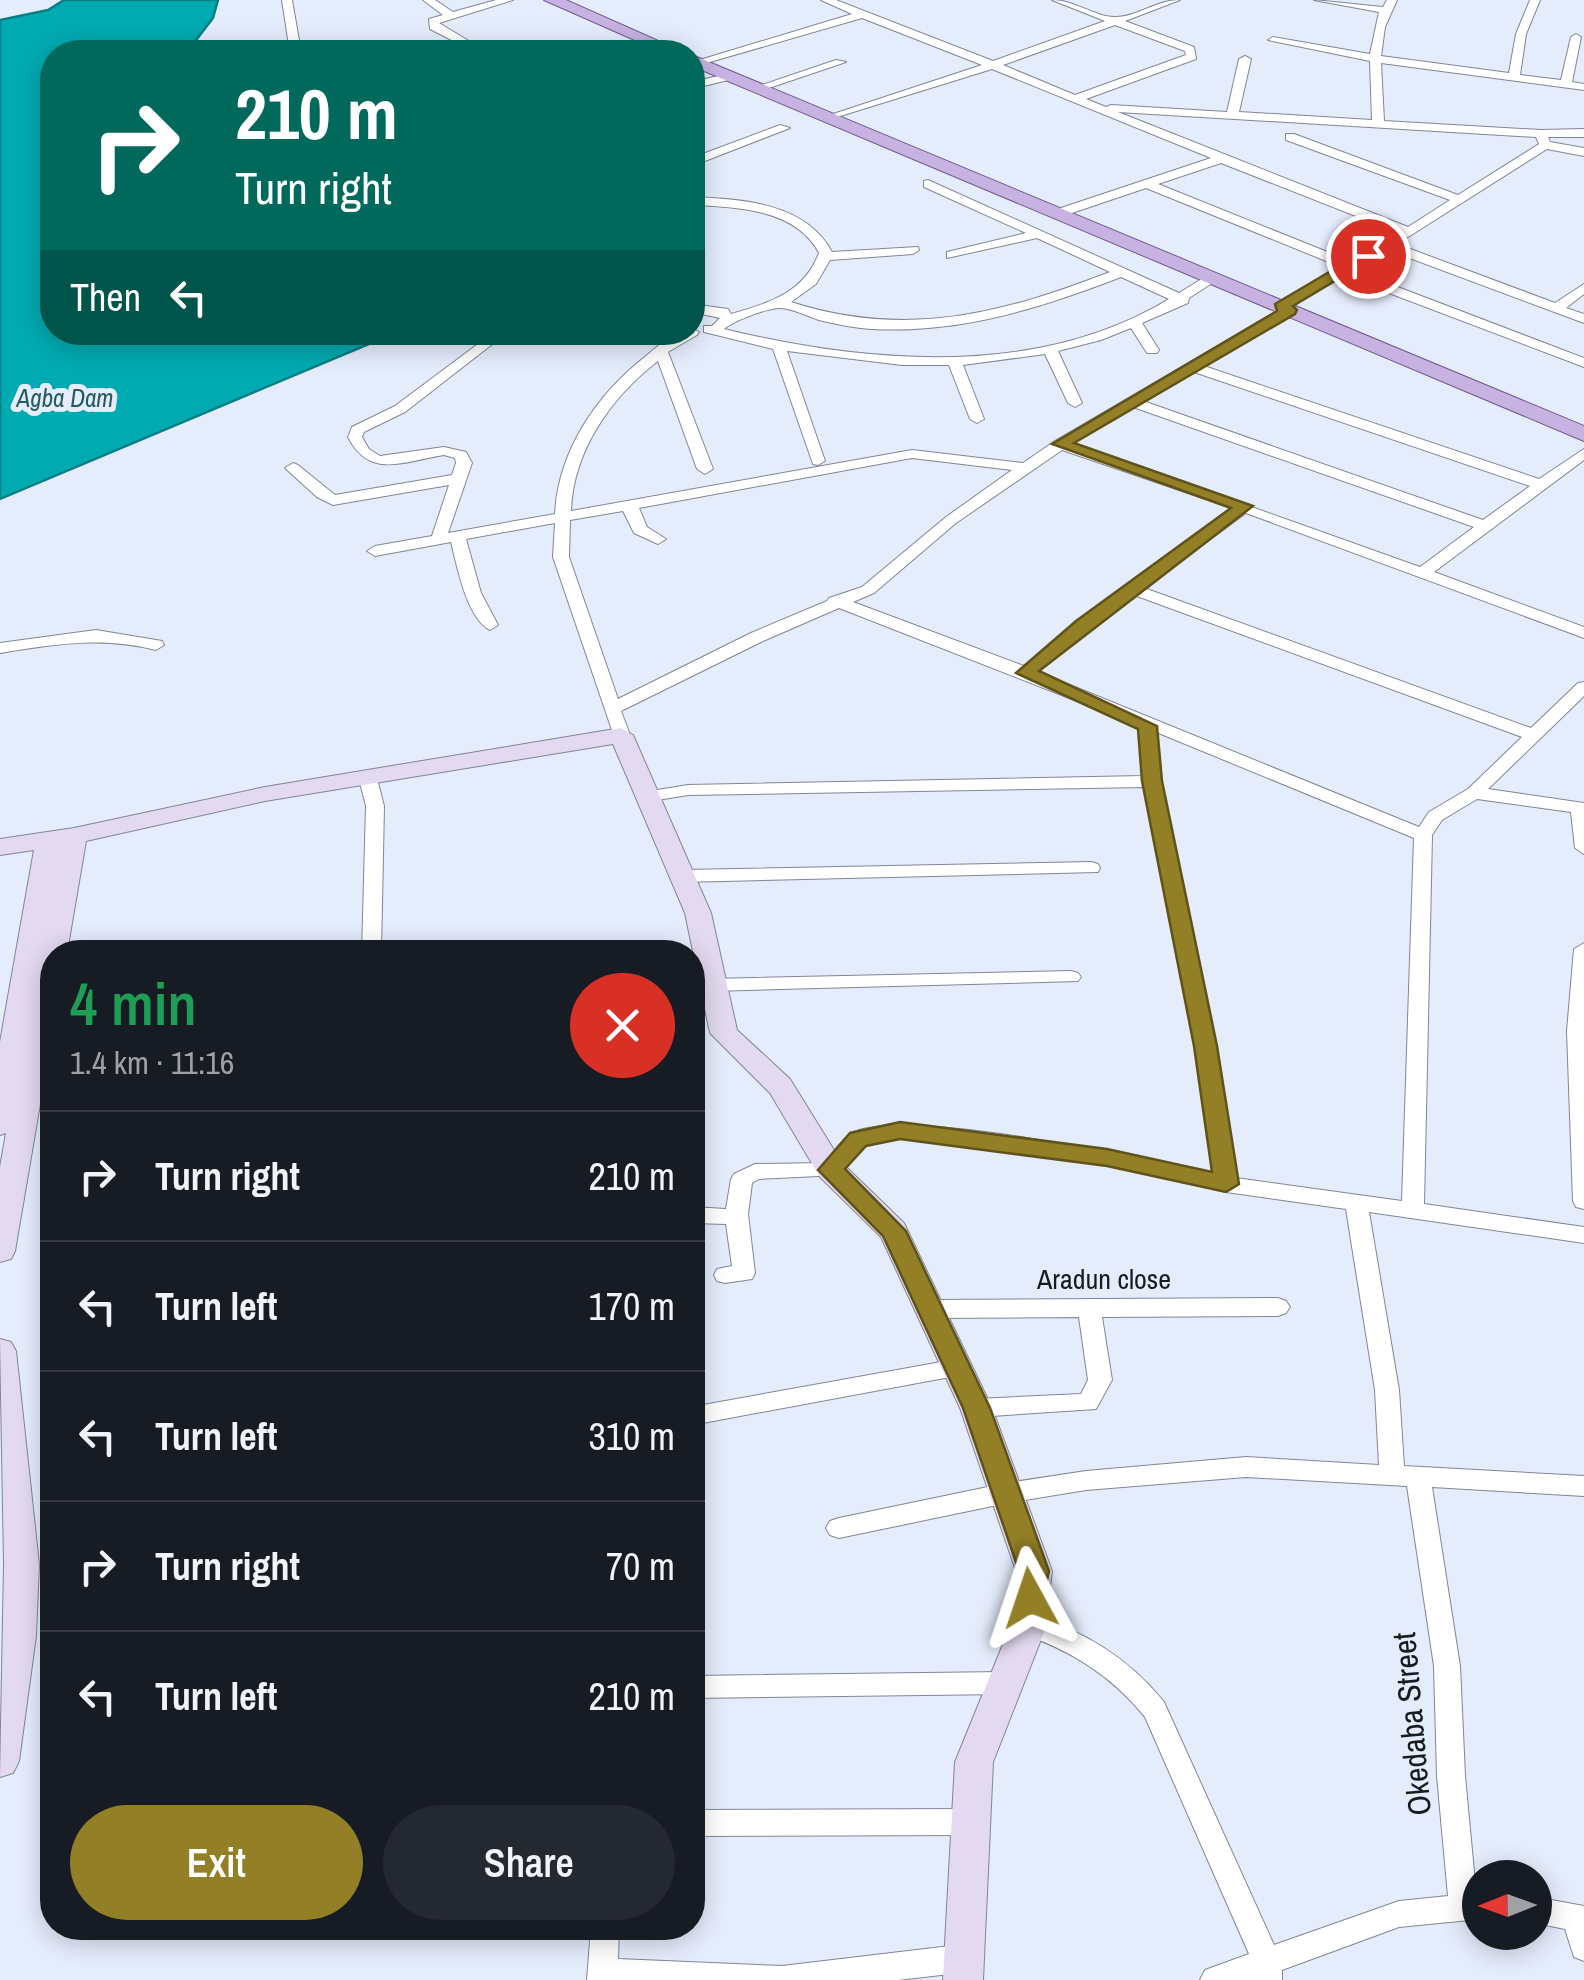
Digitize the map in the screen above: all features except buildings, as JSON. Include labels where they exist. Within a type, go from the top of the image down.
[{"type":"main road","points":[[552,0],[647,40]]},
{"type":"main road","points":[[705,65],[1584,434]]},
{"type":"street","points":[[287,0],[294,40]]},
{"type":"street","points":[[428,0],[450,15]]},
{"type":"street","points":[[459,40],[434,27],[433,21],[508,0]]},
{"type":"street","points":[[826,0],[1217,160],[1409,232]]},
{"type":"street","points":[[828,118],[1175,0]]},
{"type":"street","points":[[1319,0],[1388,5],[1376,60],[1378,124]]},
{"type":"street","points":[[1514,76],[1521,34],[1535,0]]},
{"type":"street","points":[[1066,1],[1173,40],[1190,49],[1192,57],[1083,102]]},
{"type":"street","points":[[705,58],[862,14]]},
{"type":"street","points":[[1566,84],[1576,38]]},
{"type":"street","points":[[1273,40],[1376,60],[1584,86]]},
{"type":"street","points":[[1232,117],[1246,59]]},
{"type":"street","points":[[760,88],[840,62]]},
{"type":"street","points":[[705,83],[732,76]]},
{"type":"street","points":[[1083,102],[1543,140],[1584,152]]},
{"type":"street","points":[[705,157],[784,128]]},
{"type":"street","points":[[0,847],[61,839],[172,812],[616,722],[834,601],[868,590],[951,520],[1060,444],[1460,200],[1543,140],[1584,133]]},
{"type":"street","points":[[1290,136],[1460,200]]},
{"type":"street","points":[[1056,214],[1217,160]]},
{"type":"street","points":[[928,184],[1183,300]]},
{"type":"street","points":[[1147,184],[1584,363]]},
{"type":"street","points":[[705,201],[727,202],[788,218],[818,236],[826,256],[819,275],[780,303],[705,327]]},
{"type":"street","points":[[952,255],[1038,234]]},
{"type":"street","points":[[1386,245],[1584,319]]},
{"type":"street","points":[[826,256],[913,250]]},
{"type":"street","points":[[780,303],[824,319],[913,326],[1002,315],[1122,272]]},
{"type":"street","points":[[705,333],[739,335],[779,347],[874,361],[954,362],[1050,349],[1134,322],[1183,300],[1212,278]]},
{"type":"street","points":[[1556,309],[1584,288]]},
{"type":"street","points":[[705,307],[756,309]]},
{"type":"street","points":[[715,308],[739,335]]},
{"type":"street","points":[[1134,322],[1152,350]]},
{"type":"street","points":[[438,541],[464,463],[455,452],[377,461],[363,452],[355,437],[357,430],[424,392],[483,345]]},
{"type":"street","points":[[670,345],[624,382],[589,425],[564,486],[561,557],[616,722],[645,798],[683,876],[704,940]]},
{"type":"street","points":[[779,347],[818,460]]},
{"type":"street","points":[[1050,349],[1076,402]]},
{"type":"street","points":[[660,351],[705,469]]},
{"type":"street","points":[[954,362],[977,419]]},
{"type":"street","points":[[1192,366],[1543,485]]},
{"type":"street","points":[[1132,402],[1485,526]]},
{"type":"street","points":[[1060,444],[1244,506],[1584,633]]},
{"type":"street","points":[[1422,573],[1584,453]]},
{"type":"street","points":[[375,551],[912,454],[1029,468]]},
{"type":"street","points":[[293,468],[308,476],[324,496],[333,500],[458,479]]},
{"type":"street","points":[[1026,673],[1083,625],[1244,506]]},
{"type":"street","points":[[628,507],[634,512],[640,530],[658,539]]},
{"type":"street","points":[[458,539],[472,593],[490,625]]},
{"type":"street","points":[[1135,590],[1534,735]]},
{"type":"street","points":[[834,601],[1026,673],[1147,726],[1423,835]]},
{"type":"street","points":[[0,648],[94,633],[121,634],[156,645]]},
{"type":"street","points":[[1412,1210],[1423,835],[1435,816],[1474,793],[1584,687]]},
{"type":"street","points":[[1147,726],[1152,781],[1206,1046],[1226,1184]]},
{"type":"street","points":[[367,775],[375,806],[372,940]]},
{"type":"street","points":[[645,798],[688,790],[1152,781]]},
{"type":"street","points":[[1474,793],[1582,808],[1584,848]]},
{"type":"street","points":[[54,940],[61,839]]},
{"type":"street","points":[[0,1125],[61,839]]},
{"type":"street","points":[[683,876],[1091,868]]},
{"type":"street","points":[[605,1940],[602,1976],[782,1980],[965,1969],[974,1762],[1027,1624],[1034,1571],[976,1408],[893,1231],[831,1170],[780,1086],[726,1036],[705,945]]},
{"type":"street","points":[[1584,950],[1576,1030],[1584,1200]]},
{"type":"street","points":[[712,985],[1071,977]]},
{"type":"street","points":[[0,1251],[40,1028]]},
{"type":"street","points":[[725,1275],[744,1273],[736,1193],[742,1179],[755,1172],[831,1170],[858,1139],[900,1130],[1107,1157],[1226,1184],[1584,1235]]},
{"type":"street","name":"Okedaba Street","points":[[1356,1202],[1387,1390],[1426,1550],[1447,1666],[1450,1776],[1464,1860]]},
{"type":"street","points":[[705,1216],[737,1217]]},
{"type":"street","name":"Aradun close","points":[[931,1309],[1278,1307]]},
{"type":"street","points":[[976,1408],[1088,1403],[1100,1380],[1090,1310]]},
{"type":"street","points":[[0,1351],[20,1542],[21,1592],[0,1761]]},
{"type":"street","points":[[705,1414],[958,1368]]},
{"type":"street","points":[[839,1528],[1060,1484],[1137,1475],[1200,1475],[1246,1467],[1584,1486]]},
{"type":"street","points":[[1027,1624],[1071,1637],[1087,1647],[1141,1692],[1155,1710],[1267,1971]]},
{"type":"street","points":[[705,1687],[1005,1683]]},
{"type":"street","points":[[705,1823],[971,1822]]},
{"type":"street","points":[[1215,1980],[1267,1971],[1400,1914],[1462,1907]]},
{"type":"street","points":[[1552,1913],[1580,1919],[1584,1948]]},
{"type":"water","name":"Agba Dam","points":[[64,0],[218,0],[213,18],[196,40],[40,40],[40,345],[366,345],[0,499],[0,20],[48,10]]},
{"type":"route","points":[[1030,1598],[1034,1571],[976,1408],[931,1309],[893,1231],[831,1170],[858,1139],[900,1130],[1107,1157],[1226,1184],[1206,1046],[1152,781],[1147,726],[1026,673],[1083,625],[1244,506],[1060,444],[1289,310],[1281,307],[1368,256]]}]
